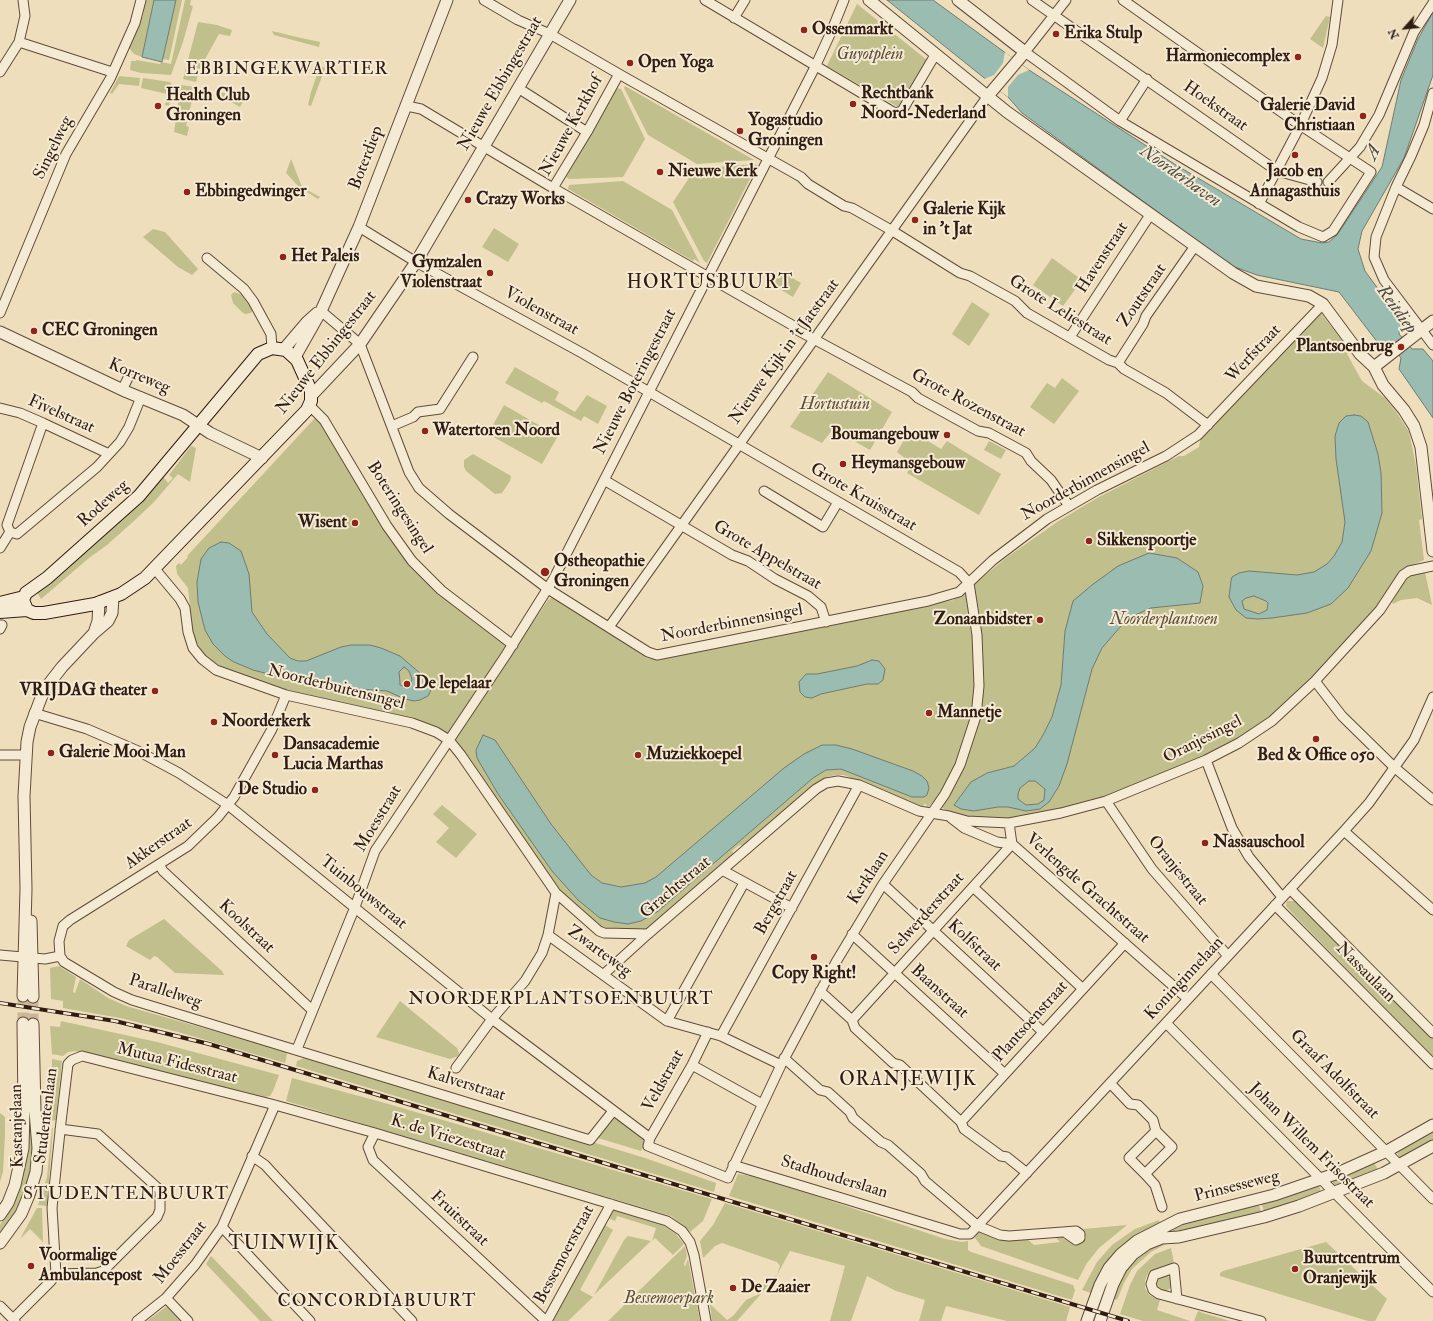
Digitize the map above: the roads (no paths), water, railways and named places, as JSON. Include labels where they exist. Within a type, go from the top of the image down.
[{"type":"main road","name":"Boteringesingel","points":[[278,349],[295,357],[310,388],[311,401]]},
{"type":"main road","name":"Boterdiep","points":[[199,426],[258,354],[278,349]]},
{"type":"main road","name":"Nieuwe Ebbingestraat","points":[[0,612],[27,610],[34,613],[44,613],[99,602],[133,587],[155,569],[262,458],[311,401]]},
{"type":"main road","name":"Rodeweg","points":[[24,597],[28,591],[47,578],[134,501],[155,479],[199,426]]},
{"type":"main road","points":[[0,603],[24,597],[23,604],[27,610]]},
{"type":"street","points":[[0,72],[19,42],[25,16],[23,0]]},
{"type":"street","name":"Singelweg","points":[[0,313],[66,154],[110,79],[135,23],[141,0]]},
{"type":"street","name":"Boterdiep","points":[[295,357],[321,310],[359,227],[447,0]]},
{"type":"street","name":"Boterdiep","points":[[442,16],[453,0]]},
{"type":"street","points":[[484,0],[518,20],[550,34],[619,74]]},
{"type":"street","name":"Nieuwe Ebbingestraat","points":[[311,401],[360,344],[416,262],[570,0]]},
{"type":"street","points":[[705,0],[815,67],[895,113],[899,113],[936,54]]},
{"type":"street","points":[[734,18],[745,0]]},
{"type":"street","name":"Nieuwe Boteringestraat","points":[[513,645],[548,589],[604,480],[815,67],[844,0]]},
{"type":"street","points":[[869,0],[987,97],[1150,215],[1252,285],[1309,296],[1323,304],[1360,354],[1377,365],[1393,396],[1410,420],[1419,440],[1433,552]]},
{"type":"street","points":[[958,0],[1025,52],[1120,121],[1299,227],[1318,236],[1327,235],[1333,231],[1371,172],[1352,158],[1300,126],[1123,0]]},
{"type":"street","name":"Hoekstraat","points":[[1032,0],[1277,171],[1317,182]]},
{"type":"street","points":[[987,97],[1066,0]]},
{"type":"street","points":[[1259,204],[1300,126],[1322,78],[1332,45],[1338,0]]},
{"type":"street","points":[[1328,182],[1352,158],[1379,115],[1414,32],[1433,3]]},
{"type":"street","points":[[19,42],[112,72]]},
{"type":"street","name":"Nieuwe Kerkhof","points":[[808,184],[801,177],[619,74],[587,132],[553,188],[814,338]]},
{"type":"street","points":[[1120,121],[1147,79]]},
{"type":"street","points":[[518,88],[587,132]]},
{"type":"street","points":[[1433,93],[1424,125],[1407,166],[1396,187],[1376,237],[1374,256],[1384,280],[1433,346]]},
{"type":"street","name":"Nieuwe Kijk in 't Jatstraat","points":[[609,627],[987,97]]},
{"type":"street","points":[[407,106],[421,109],[553,188]]},
{"type":"street","name":"Grote Leliestraat","points":[[808,184],[844,206],[852,208],[891,230],[960,273],[970,276],[1015,301],[1027,313],[1109,360],[1118,363],[1124,369],[1177,400],[1208,425]]},
{"type":"street","points":[[1396,187],[1433,209]]},
{"type":"street","name":"Havenstraat","points":[[1070,337],[1150,215]]},
{"type":"street","name":"Violenstraat","points":[[359,227],[416,262],[582,353],[738,445]]},
{"type":"street","name":"Zoutstraat","points":[[1118,363],[1143,324],[1146,316],[1196,246]]},
{"type":"street","points":[[207,258],[244,289],[253,301],[278,349]]},
{"type":"street","name":"Werfstraat","points":[[1208,425],[1323,304]]},
{"type":"street","name":"Boterdiep","points":[[278,349],[321,310]]},
{"type":"street","name":"Noorderbinnensingel","points":[[321,310],[360,344],[409,472],[418,488],[449,514],[548,589],[648,652],[657,655],[944,598],[959,592],[993,560],[1027,533],[1068,506],[1166,456],[1198,435],[1208,425]]},
{"type":"street","points":[[1377,365],[1433,321]]},
{"type":"street","name":"Korreweg","points":[[0,332],[125,383],[141,398],[183,415],[210,433],[262,458]]},
{"type":"street","name":"Grote Rozenstraat","points":[[814,338],[978,431],[989,433],[1026,453],[1030,461],[1051,480],[1068,506]]},
{"type":"street","points":[[392,426],[413,417],[418,412],[440,409],[473,357]]},
{"type":"street","points":[[10,532],[17,534],[52,503],[69,492],[97,467],[107,453],[120,442],[129,428],[141,398]]},
{"type":"street","name":"Boteringesingel","points":[[311,401],[324,420],[387,526],[412,561],[441,590],[513,645]]},
{"type":"street","name":"Fivelstraat","points":[[0,408],[43,423],[107,453]]},
{"type":"street","points":[[10,532],[7,525],[43,423]]},
{"type":"street","name":"Grote Kruisstraat","points":[[738,445],[959,572],[969,583]]},
{"type":"street","name":"Grote Appelstraat","points":[[604,480],[682,524],[732,555],[748,561],[775,579],[814,600],[821,607],[826,622]]},
{"type":"street","points":[[764,491],[823,527],[838,502]]},
{"type":"street","points":[[0,548],[10,532]]},
{"type":"street","name":"Oranjesingel","points":[[949,816],[966,821],[1009,823],[1061,813],[1106,801],[1206,760],[1239,743],[1272,721],[1315,681],[1380,610],[1403,575],[1409,571],[1433,566]]},
{"type":"street","name":"Noorderbuitensingel","points":[[155,569],[180,599],[185,608],[188,632],[202,659],[216,670],[286,695],[412,723],[436,732],[449,740]]},
{"type":"street","name":"Kerklaan","points":[[728,1178],[782,1062],[852,934],[883,884],[933,813],[953,780],[966,749],[976,716],[979,686],[977,639],[969,583]]},
{"type":"street","points":[[28,996],[24,796],[27,742],[34,713],[41,698],[52,680],[94,633],[105,625],[110,618],[113,597]]},
{"type":"street","points":[[94,633],[98,621],[99,602]]},
{"type":"street","name":"Moesstraat","points":[[297,1049],[355,907],[369,864],[380,841],[513,645]]},
{"type":"street","points":[[1315,681],[1342,716],[1394,767],[1433,800]]},
{"type":"street","name":"Akkerstraat","points":[[60,956],[59,941],[63,926],[70,920],[160,866],[188,846],[208,828],[228,805],[272,729],[286,695]]},
{"type":"street","name":"Koninginnelaan","points":[[926,1223],[967,1235],[978,1226],[1369,803],[1414,740],[1433,697]]},
{"type":"street","name":"Tuinbouwstraat","points":[[34,713],[88,729],[138,751],[179,773],[228,805],[492,1019],[613,1111],[649,1142],[728,1178]]},
{"type":"street","name":"Grachtstraat","points":[[449,740],[534,859],[556,893],[599,931],[604,933],[648,934],[816,789],[826,784],[838,781],[859,785],[918,811],[933,813]]},
{"type":"street","points":[[0,756],[26,755]]},
{"type":"street","points":[[1206,760],[1232,828],[1248,857],[1282,897]]},
{"type":"street","name":"Bergstraat","points":[[721,1036],[859,785]]},
{"type":"street","name":"Oranjestraat","points":[[1106,801],[1152,869],[1228,956]]},
{"type":"street","name":"Verlengde Grachtstraat","points":[[933,813],[949,816],[964,828],[997,842],[1012,844],[1188,999]]},
{"type":"street","points":[[1009,823],[1012,844]]},
{"type":"street","points":[[1344,831],[1433,910]]},
{"type":"street","name":"Selwerderstraat","points":[[852,1020],[1012,844]]},
{"type":"street","name":"Koolstraat","points":[[160,866],[163,871],[312,1010]]},
{"type":"street","points":[[722,870],[792,908]]},
{"type":"street","points":[[667,1021],[744,883]]},
{"type":"street","name":"Kolfstraat","points":[[883,884],[1043,1032]]},
{"type":"street","points":[[973,887],[1083,989]]},
{"type":"street","name":"Nassaulaan","points":[[1290,889],[1433,1033]]},
{"type":"street","points":[[456,1068],[492,1019],[525,981],[542,954],[548,935],[556,893]]},
{"type":"street","name":"Nassaulaan","points":[[1275,905],[1433,1064]]},
{"type":"street","points":[[604,974],[648,934]]},
{"type":"street","name":"Baanstraat","points":[[852,934],[1005,1074]]},
{"type":"street","name":"Zwarteweg","points":[[548,935],[667,1021],[721,1036],[782,1062],[820,1090],[828,1092],[850,1112],[853,1118],[881,1142],[888,1145],[921,1174],[925,1181],[978,1226]]},
{"type":"street","name":"Plantsoenstraat","points":[[961,1122],[1125,943]]},
{"type":"street","points":[[0,955],[45,959],[60,956]]},
{"type":"street","name":"Parallelweg","points":[[60,956],[70,967],[114,992],[132,1000],[297,1049]]},
{"type":"street","name":"Graaf Adolfstraat","points":[[1211,974],[1433,1199]]},
{"type":"street","points":[[820,992],[852,1020],[855,1028],[882,1053],[893,1063],[900,1065],[961,1122],[964,1129],[1001,1156],[1007,1157],[1027,1173]]},
{"type":"street","name":"Johan Willem Frisostraat","points":[[1166,1022],[1320,1180],[1433,1292]]},
{"type":"street","name":"Kastanjelaan","points":[[0,1215],[8,1203],[15,1185],[23,1148],[28,1023],[38,1148],[36,1172],[30,1196],[21,1214],[0,1243]]},
{"type":"street","name":"Veldstraat","points":[[649,1142],[692,1065],[708,1032]]},
{"type":"street","name":"Kalverstraat","points":[[297,1049],[590,1140],[613,1111]]},
{"type":"street","name":"Mutua Fidesstraat","points":[[72,1060],[82,1056],[275,1105]]},
{"type":"street","name":"Studentenlaan","points":[[56,1274],[52,1208],[68,1064],[72,1060]]},
{"type":"street","points":[[692,1065],[762,1104]]},
{"type":"street","points":[[1110,1083],[1130,1104],[1138,1105],[1153,1120],[1156,1131],[1172,1147],[1145,1174]]},
{"type":"street","name":"Moesstraat","points":[[137,1321],[166,1298],[195,1265],[222,1227],[275,1105]]},
{"type":"street","name":"K. de Vriezestraat","points":[[275,1105],[375,1133],[667,1221],[686,1235],[694,1255],[706,1321]]},
{"type":"street","name":"Prinsesseweg","points":[[1087,1321],[1108,1268],[1121,1254],[1137,1241],[1180,1219],[1274,1195],[1320,1180],[1387,1151],[1433,1125]]},
{"type":"street","points":[[0,1306],[14,1320],[56,1274],[97,1273],[109,1267],[157,1217],[160,1210],[160,1190],[98,1134],[60,1129]]},
{"type":"street","points":[[1156,1131],[1129,1158],[1156,1185],[1162,1207]]},
{"type":"street","name":"Fruitstraat","points":[[375,1133],[368,1147],[373,1160],[547,1321]]},
{"type":"street","name":"Prinsesseweg","points":[[1100,1321],[1113,1284],[1121,1268],[1133,1254],[1147,1244],[1162,1238],[1179,1237],[1264,1217],[1334,1193],[1400,1165],[1433,1146]]},
{"type":"street","points":[[252,1156],[265,1165],[412,1321]]},
{"type":"street","name":"Stadhouderslaan","points":[[733,1165],[926,1223]]},
{"type":"street","name":"Bessemoerstraat","points":[[547,1321],[611,1204]]},
{"type":"street","points":[[978,1226],[1000,1235],[1009,1236],[1066,1233]]},
{"type":"street","points":[[222,1227],[310,1321]]},
{"type":"street","points":[[1177,1299],[1174,1268],[1154,1275],[1151,1284],[1156,1293],[1177,1299],[1261,1321]]},
{"type":"street","points":[[166,1298],[188,1321]]},
{"type":"water","points":[[154,0],[176,0],[162,62],[142,57]]},
{"type":"water","name":"Noorderhaven","points":[[887,0],[933,0],[1029,70],[1176,165],[1301,239],[1322,243],[1329,242],[1337,235],[1382,167],[1401,80],[1418,39],[1433,12],[1433,75],[1404,158],[1362,231],[1358,249],[1365,271],[1401,320],[1399,334],[1412,349],[1423,349],[1433,361],[1433,418],[1399,369],[1401,358],[1391,344],[1383,345],[1378,343],[1339,292],[1257,275],[1232,266],[1022,113],[1008,97]]},
{"type":"water","points":[[1346,416],[1361,416],[1368,422],[1378,454],[1381,473],[1382,513],[1371,551],[1348,588],[1331,604],[1307,613],[1272,618],[1246,618],[1236,610],[1229,597],[1232,577],[1239,573],[1249,571],[1297,575],[1314,572],[1327,564],[1334,556],[1342,542],[1345,522],[1336,459],[1335,436],[1339,423]],"holes":[[[1254,596],[1268,603],[1267,610],[1259,614],[1244,609],[1242,601],[1246,598]]]},
{"type":"water","points":[[221,542],[229,543],[241,551],[249,574],[252,612],[267,634],[290,658],[298,661],[306,661],[341,647],[351,645],[370,645],[381,648],[400,656],[428,680],[431,690],[428,696],[414,701],[405,699],[387,691],[316,686],[253,670],[226,657],[213,644],[205,630],[198,602],[197,582],[201,559],[209,548]],"holes":[[[404,667],[409,671],[412,679],[410,685],[406,687],[400,685],[399,672]]]},
{"type":"water","points":[[1149,553],[1177,558],[1198,572],[1203,586],[1200,603],[1151,608],[1133,616],[1121,626],[1102,648],[1092,669],[1067,764],[1059,786],[1049,802],[1040,809],[1026,811],[1008,807],[998,807],[974,811],[961,809],[954,805],[971,782],[987,773],[1014,766],[1035,748],[1052,717],[1061,685],[1065,631],[1073,601],[1118,566]],"holes":[[[1029,781],[1035,781],[1045,789],[1044,800],[1038,804],[1026,805],[1018,799],[1020,788]]]},
{"type":"water","points":[[872,660],[879,661],[885,669],[883,680],[878,684],[867,684],[821,694],[812,698],[805,697],[800,692],[799,682],[806,674],[817,674],[857,666]]},
{"type":"water","points":[[483,735],[495,740],[551,824],[591,875],[602,883],[621,887],[645,883],[656,877],[784,768],[804,754],[822,745],[836,745],[852,749],[913,771],[927,781],[929,788],[927,795],[924,797],[912,797],[841,769],[826,770],[813,778],[657,912],[641,921],[628,924],[600,918],[578,900],[552,871],[498,794],[477,758],[476,750]]},
{"type":"tunnel","points":[[23,996],[23,1023]]},
{"type":"tunnel","points":[[33,997],[33,1024]]},
{"type":"railway","points":[[0,1003],[115,1021],[209,1044],[1128,1321]]},
{"type":"place","name":"Ossenmarkt","points":[[804,30]]},
{"type":"place","name":"Erika Stulp","points":[[1056,34]]},
{"type":"place","name":"Harmoniecomplex","points":[[1298,57]]},
{"type":"place","name":"Open Yoga","points":[[630,63]]},
{"type":"place","name":"Rechtbank Noord-Nederland","points":[[853,104]]},
{"type":"place","name":"Health Club Groningen","points":[[158,106]]},
{"type":"place","name":"Galerie David Christiaan","points":[[1363,116]]},
{"type":"place","name":"Yogastudio Groningen","points":[[740,131]]},
{"type":"place","name":"Jacob en Annagasthuis","points":[[1295,155]]},
{"type":"place","name":"Nieuwe Kerk","points":[[660,172]]},
{"type":"place","name":"Ebbingedwinger","points":[[187,192]]},
{"type":"place","name":"Crazy Works","points":[[468,200]]},
{"type":"place","name":"Galerie Kijk in 't Jat","points":[[915,220]]},
{"type":"place","name":"Het Paleis","points":[[283,257]]},
{"type":"place","name":"Gymzalen Violenstraat","points":[[490,273]]},
{"type":"place","name":"CEC Groningen","points":[[34,331]]},
{"type":"place","name":"Plantsoenbrug","points":[[1401,347]]},
{"type":"place","name":"Watertoren Noord","points":[[425,431]]},
{"type":"place","name":"Boumangebouw","points":[[947,435]]},
{"type":"place","name":"Heymansgebouw","points":[[843,464]]},
{"type":"place","name":"Wisent","points":[[355,523]]},
{"type":"place","name":"Sikkenspoortje","points":[[1089,541]]},
{"type":"place","name":"Ostheopathie Groningen","points":[[545,572]]},
{"type":"place","name":"Zonaanbidster","points":[[1040,620]]},
{"type":"place","name":"De lepelaar","points":[[407,684]]},
{"type":"place","name":"VRIJDAG theater","points":[[155,691]]},
{"type":"place","name":"Mannetje","points":[[929,713]]},
{"type":"place","name":"Noorderkerk","points":[[214,722]]},
{"type":"place","name":"Bed & Office 050","points":[[1316,739]]},
{"type":"place","name":"Galerie Mooi Man","points":[[51,753]]},
{"type":"place","name":"Dansacademie Lucia Marthas","points":[[275,755]]},
{"type":"place","name":"Muziekkoepel","points":[[638,755]]},
{"type":"place","name":"De Studio","points":[[315,790]]},
{"type":"place","name":"Nassauschool","points":[[1205,843]]},
{"type":"place","name":"Copy Right!","points":[[814,957]]},
{"type":"place","name":"Voormalige Ambulancepost","points":[[31,1266]]},
{"type":"place","name":"Buurtcentrum Oranjewijk","points":[[1295,1269]]},
{"type":"place","name":"De Zaaier","points":[[733,1288]]},
{"type":"district","name":"EBBINGEKWARTIER","points":[[287,70]]},
{"type":"district","name":"HORTUSBUURT","points":[[710,284]]},
{"type":"district","name":"NOORDERPLANTSOENBUURT","points":[[561,1000]]},
{"type":"district","name":"ORANJEWIJK","points":[[908,1081]]},
{"type":"district","name":"STUDENTENBUURT","points":[[126,1195]]},
{"type":"district","name":"TUINWIJK","points":[[284,1245]]},
{"type":"district","name":"CONCORDIABUURT","points":[[377,1302]]},
{"type":"park label","name":"Guyotplein","points":[[870,55]]},
{"type":"park label","name":"Hortustuin","points":[[835,405]]},
{"type":"park label","name":"Noorderplantsoen","points":[[1164,620]]},
{"type":"park label","name":"Bessemoerpark","points":[[669,1299]]},
{"type":"water label","name":"A","points":[[1374,153]]},
{"type":"water label","name":"Reitdiep","points":[[1396,310]]}]
